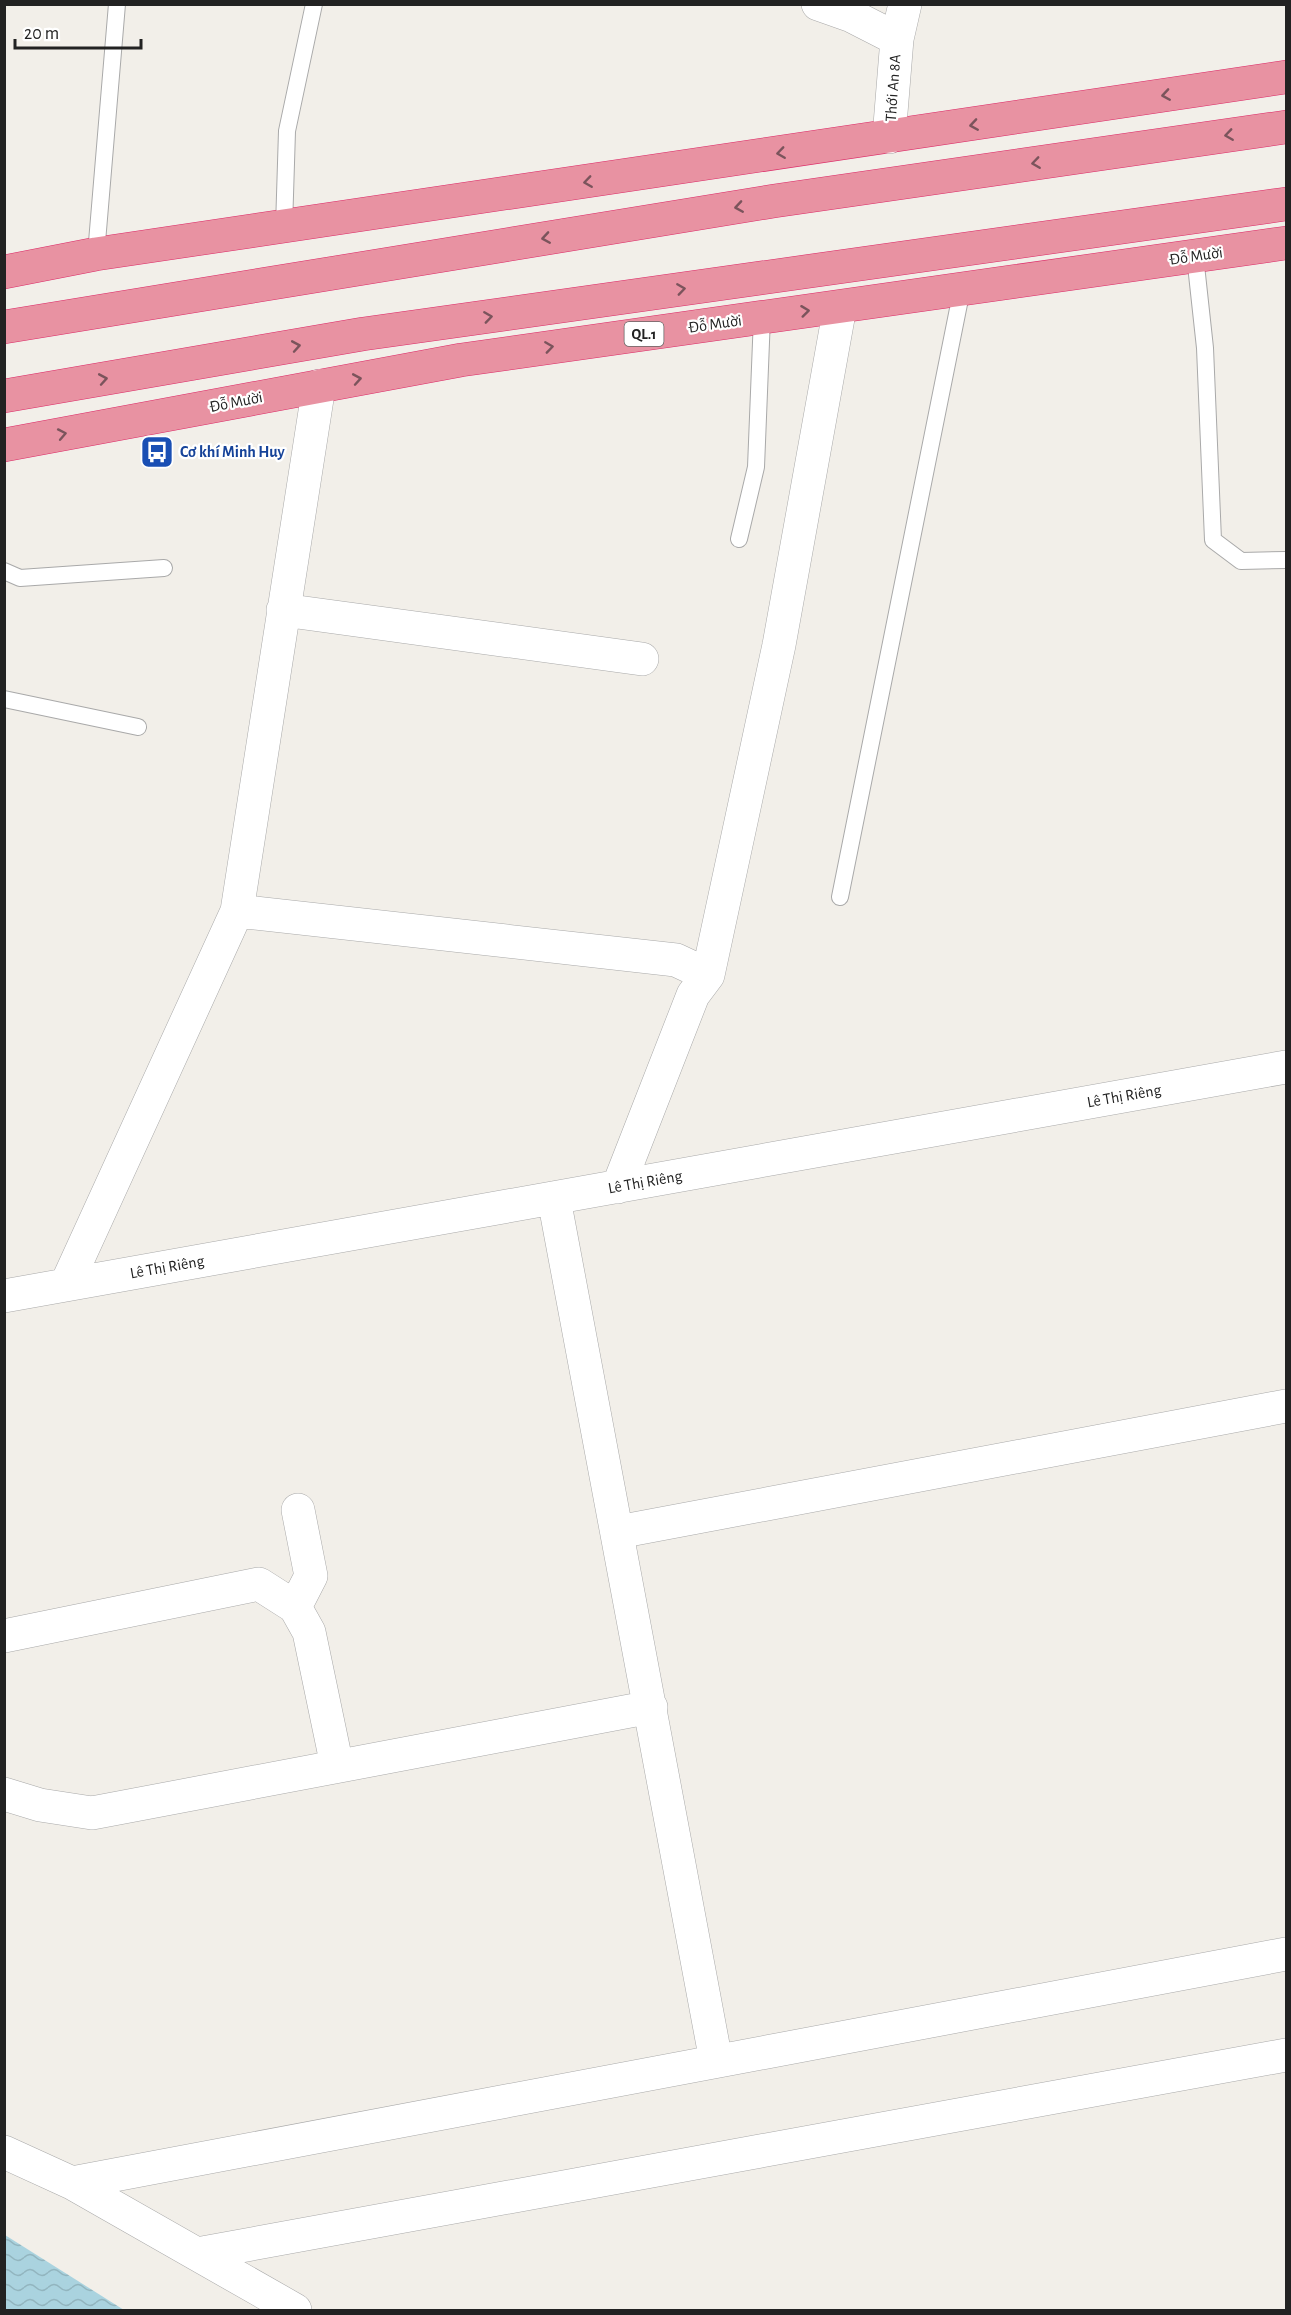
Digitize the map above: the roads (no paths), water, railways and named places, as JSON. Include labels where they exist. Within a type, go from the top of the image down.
[{"type":"highway","points":[[4,272],[96,254],[1287,77]]},
{"type":"highway","points":[[4,327],[774,201],[1287,127]]},
{"type":"highway","points":[[774,201],[889,137]]},
{"type":"highway","name":"QL.1","points":[[4,396],[363,334],[1287,204]]},
{"type":"highway","name":"Đỗ Mười","points":[[4,445],[461,360],[1287,243]]},
{"type":"street","name":"Thới An 8A","points":[[818,4],[852,16],[897,39]]},
{"type":"street","name":"Thới An 8A","points":[[889,137],[897,39],[905,4]]},
{"type":"street","points":[[618,1187],[693,995],[708,975],[779,645],[840,307]]},
{"type":"street","points":[[66,1286],[237,911],[319,386]]},
{"type":"street","points":[[283,610],[642,659]]},
{"type":"street","points":[[237,911],[676,960],[708,975]]},
{"type":"street","name":"Lê Thị Riêng","points":[[4,1296],[1287,1067]]},
{"type":"street","points":[[554,1198],[716,2061]]},
{"type":"street","points":[[618,1532],[1287,1406]]},
{"type":"street","points":[[295,1607],[311,1576],[298,1510]]},
{"type":"street","points":[[4,1636],[259,1584],[295,1607],[309,1632],[337,1766]]},
{"type":"street","points":[[4,1794],[40,1805],[92,1813],[651,1707]]},
{"type":"street","points":[[72,2183],[1287,1953]]},
{"type":"street","points":[[197,2254],[1287,2055]]},
{"type":"street","points":[[4,2152],[72,2183],[295,2310]]},
{"type":"lane","points":[[96,254],[117,4]]},
{"type":"lane","points":[[284,227],[287,131],[314,4]]},
{"type":"lane","points":[[1195,256],[1205,348],[1213,540],[1240,561],[1287,560]]},
{"type":"lane","points":[[840,897],[962,290]]},
{"type":"lane","points":[[739,539],[756,467],[762,317]]},
{"type":"lane","points":[[4,571],[20,578],[164,567]]},
{"type":"lane","points":[[4,699],[138,727]]},
{"type":"water","points":[[5,2235],[124,2310],[5,2310]]},
{"type":"place","name":"Cơ khí Minh Huy","points":[[157,452]]}]
